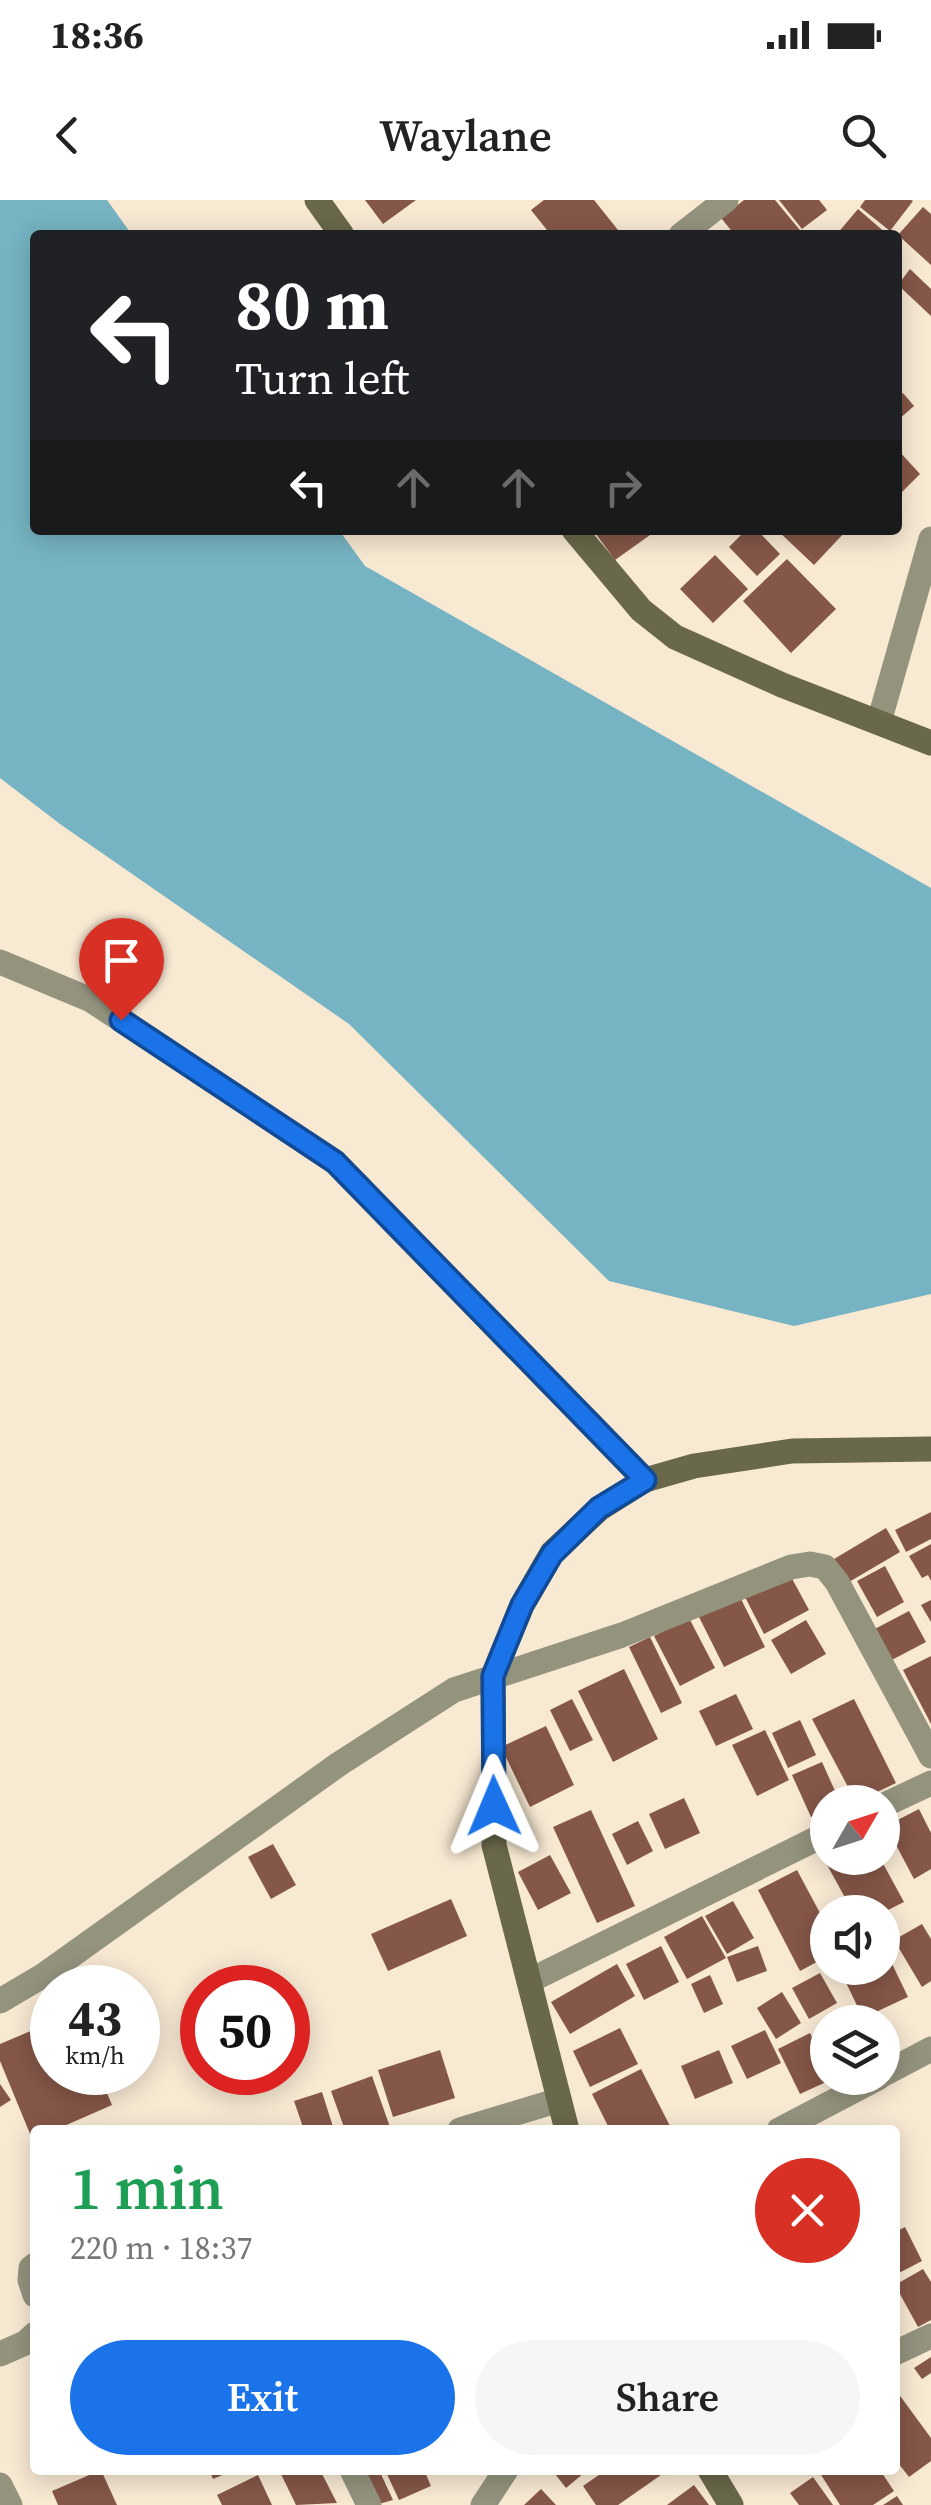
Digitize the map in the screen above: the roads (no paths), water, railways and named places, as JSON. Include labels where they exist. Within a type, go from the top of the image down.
[{"type":"main road","points":[[317,200],[338,230]]},
{"type":"main road","points":[[578,535],[640,610],[675,637],[782,685],[931,742]]},
{"type":"main road","points":[[566,2125],[494,1845],[493,1676],[522,1605],[552,1554],[599,1508],[645,1480],[694,1466],[792,1451],[931,1449]]},
{"type":"main road","points":[[713,2475],[730,2505]]},
{"type":"street","points":[[688,230],[726,200]]},
{"type":"street","points":[[879,722],[931,539]]},
{"type":"street","points":[[0,962],[90,1000],[335,1162],[645,1480]]},
{"type":"street","points":[[0,2002],[44,1975],[340,1764],[454,1690],[622,1635],[790,1567],[825,1566],[837,1582],[931,1756]]},
{"type":"street","points":[[900,1798],[931,1783]]},
{"type":"street","points":[[529,1981],[810,1842]]},
{"type":"street","points":[[900,2065],[931,2049]]},
{"type":"street","points":[[788,2125],[844,2095]]},
{"type":"street","points":[[476,2125],[559,2100]]},
{"type":"street","points":[[900,2351],[931,2336]]},
{"type":"street","points":[[0,2354],[30,2338]]},
{"type":"street","points":[[354,2475],[369,2505]]},
{"type":"street","points":[[483,2505],[503,2475]]},
{"type":"street","points":[[0,2484],[10,2505]]},
{"type":"water","points":[[0,200],[107,200],[128,230],[30,230],[30,535],[343,535],[365,566],[931,888],[931,1294],[794,1326],[609,1281],[349,1024],[60,824],[0,778]]}]
